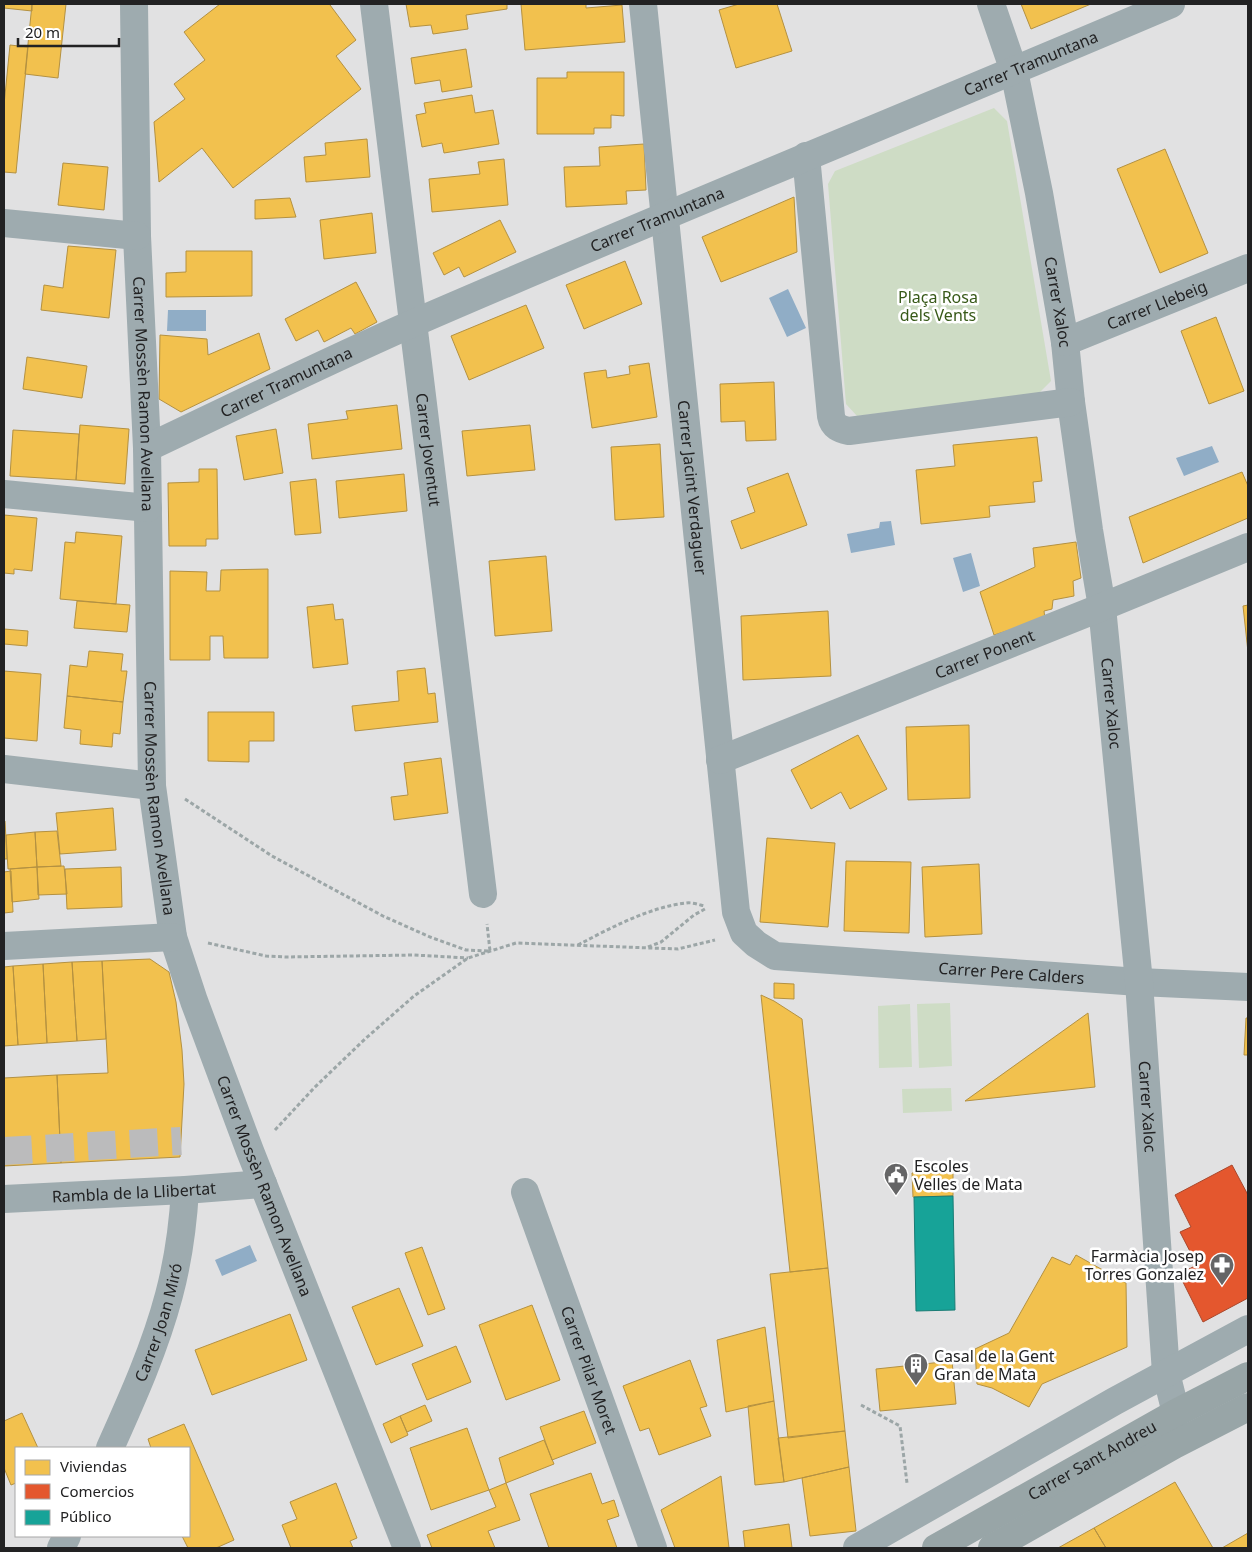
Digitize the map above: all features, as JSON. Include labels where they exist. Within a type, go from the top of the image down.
[{"type":"main road","name":"Carrer Sant Andreu","points":[[936,1548],[1176,1413],[1248,1376]]},
{"type":"main road","name":"Carrer Sant Andreu","points":[[992,1548],[1174,1445],[1248,1407]]},
{"type":"street","name":"Carrer Mossèn Ramon Avellana","points":[[134,4],[137,236],[147,448],[152,786],[173,937],[194,1001],[250,1151],[407,1548]]},
{"type":"street","name":"Carrer Joventut","points":[[374,4],[483,894]]},
{"type":"street","name":"Carrer Jacint Verdaguer","points":[[643,4],[736,912],[744,933]]},
{"type":"street","name":"Carrer Xaloc","points":[[991,4],[1014,71],[1039,193],[1065,342],[1089,530],[1102,608],[1139,982],[1166,1373],[1176,1413]]},
{"type":"street","name":"Carrer Tramuntana","points":[[147,448],[414,323],[806,156],[1171,4]]},
{"type":"street","points":[[806,156],[831,416],[832,421],[839,428],[850,431],[1072,402]]},
{"type":"street","points":[[4,223],[137,236]]},
{"type":"street","name":"Carrer Llebeig","points":[[1065,342],[1248,268]]},
{"type":"street","points":[[4,494],[148,508]]},
{"type":"street","name":"Carrer Ponent","points":[[720,760],[1102,608],[1248,546]]},
{"type":"street","points":[[4,769],[152,786]]},
{"type":"street","name":"Carrer Pere Calders","points":[[744,933],[756,944],[775,956],[1139,982],[1248,987]]},
{"type":"street","points":[[4,946],[173,937]]},
{"type":"street","name":"Rambla de la Llibertat","points":[[4,1199],[263,1184]]},
{"type":"street","name":"Carrer Joan Miró","points":[[110,1447],[136,1391],[169,1295],[183,1223],[185,1190]]},
{"type":"street","name":"Carrer Pilar Moret","points":[[525,1192],[653,1548]]},
{"type":"street","points":[[857,1548],[1115,1401],[1248,1329]]},
{"type":"street","points":[[1041,1520],[1072,1488],[1168,1433],[1176,1413]]},
{"type":"path","points":[[152,786],[185,800],[272,856],[383,916],[430,937],[466,950],[490,951]]},
{"type":"path","points":[[578,946],[642,914],[688,902],[709,908],[701,910],[661,942],[645,948]]},
{"type":"path","points":[[250,1151],[274,1131],[365,1038],[414,996],[468,958],[516,944],[678,949],[744,933]]},
{"type":"path","points":[[173,937],[266,956],[468,958]]},
{"type":"path","points":[[861,1404],[900,1426],[909,1519]]},
{"type":"green space","name":"Plaça Rosa dels Vents","points":[[994,108],[1007,121],[1051,381],[1039,393],[857,416],[846,404],[828,184],[835,171]]},
{"type":"green space","points":[[950,1003],[952,1066],[919,1068],[917,1004]]},
{"type":"green space","points":[[910,1004],[912,1067],[879,1068],[878,1006]]},
{"type":"green space","points":[[951,1088],[952,1111],[903,1113],[902,1089]]},
{"type":"water","points":[[788,289],[806,328],[787,337],[769,298]]},
{"type":"water","points":[[168,310],[206,310],[206,331],[167,331]]},
{"type":"water","points":[[1212,446],[1219,462],[1184,476],[1176,458]]},
{"type":"water","points":[[891,521],[895,545],[851,553],[847,534],[879,528],[880,522]]},
{"type":"water","points":[[971,553],[980,586],[963,592],[953,558]]},
{"type":"water","points":[[250,1245],[257,1261],[222,1276],[215,1260]]},
{"type":"building: Viviendas","points":[[4,4],[32,4],[32,11],[4,8]]},
{"type":"building: Viviendas","points":[[32,4],[66,4],[58,78],[25,74]]},
{"type":"building: Viviendas","points":[[220,4],[332,4],[330,5],[356,40],[336,56],[361,89],[233,188],[202,148],[159,182],[154,122],[185,99],[174,84],[205,60],[184,32]]},
{"type":"building: Viviendas","points":[[406,4],[507,4],[507,9],[466,15],[468,29],[433,34],[431,25],[410,27]]},
{"type":"building: Viviendas","points":[[521,4],[586,4],[586,8],[622,5],[625,42],[525,50]]},
{"type":"building: Viviendas","points":[[739,4],[777,4],[792,51],[736,68],[719,10]]},
{"type":"building: Viviendas","points":[[1021,4],[1091,4],[1031,29]]},
{"type":"building: Viviendas","points":[[10,45],[28,47],[16,173],[4,172],[4,105]]},
{"type":"building: Viviendas","points":[[466,49],[472,87],[442,92],[440,80],[415,84],[411,58]]},
{"type":"building: Viviendas","points":[[567,72],[624,72],[624,116],[611,115],[611,128],[594,128],[594,134],[537,134],[537,78],[567,78]]},
{"type":"building: Viviendas","points":[[472,95],[475,113],[493,110],[499,144],[444,153],[442,143],[422,147],[416,115],[426,113],[424,103]]},
{"type":"building: Viviendas","points":[[367,139],[370,177],[306,182],[304,157],[326,155],[325,143]]},
{"type":"building: Viviendas","points":[[644,144],[646,190],[626,191],[627,204],[566,207],[564,167],[600,166],[599,147]]},
{"type":"building: Viviendas","points":[[1165,149],[1208,253],[1160,273],[1117,169]]},
{"type":"building: Viviendas","points":[[504,159],[508,205],[432,212],[429,179],[480,174],[478,162]]},
{"type":"building: Viviendas","points":[[63,163],[108,167],[104,210],[58,205]]},
{"type":"building: Viviendas","points":[[794,197],[797,252],[721,282],[702,237]]},
{"type":"building: Viviendas","points":[[290,198],[296,217],[255,219],[255,200]]},
{"type":"building: Viviendas","points":[[372,213],[376,253],[324,259],[320,220]]},
{"type":"building: Viviendas","points":[[500,220],[516,252],[464,277],[459,267],[444,275],[433,253]]},
{"type":"building: Viviendas","points":[[68,246],[116,250],[109,318],[41,310],[44,285],[63,288]]},
{"type":"building: Viviendas","points":[[186,251],[252,251],[252,296],[166,297],[166,273],[186,272]]},
{"type":"building: Viviendas","points":[[625,261],[642,304],[584,329],[566,285]]},
{"type":"building: Viviendas","points":[[356,282],[377,322],[355,334],[351,328],[324,342],[318,330],[296,341],[285,319]]},
{"type":"building: Viviendas","points":[[526,305],[544,348],[469,380],[451,336]]},
{"type":"building: Viviendas","points":[[1216,317],[1244,391],[1209,404],[1181,331]]},
{"type":"building: Viviendas","points":[[259,333],[270,369],[181,412],[159,399],[160,335],[207,339],[208,355]]},
{"type":"building: Viviendas","points":[[27,357],[87,366],[82,398],[23,389]]},
{"type":"building: Viviendas","points":[[649,363],[657,417],[592,428],[584,373],[606,370],[607,378],[630,374],[629,366]]},
{"type":"building: Viviendas","points":[[774,382],[776,440],[746,441],[745,421],[721,422],[720,384]]},
{"type":"building: Viviendas","points":[[397,405],[402,449],[312,459],[308,424],[348,419],[346,411]]},
{"type":"building: Viviendas","points":[[80,425],[129,429],[125,484],[76,480]]},
{"type":"building: Viviendas","points":[[530,425],[535,470],[467,476],[462,431]]},
{"type":"building: Viviendas","points":[[276,429],[283,473],[244,480],[236,436]]},
{"type":"building: Viviendas","points":[[13,430],[79,434],[76,480],[10,476]]},
{"type":"building: Viviendas","points":[[1037,437],[1042,481],[1033,482],[1035,502],[989,506],[990,517],[921,524],[916,470],[955,466],[953,445]]},
{"type":"building: Viviendas","points":[[660,444],[664,517],[615,520],[611,447]]},
{"type":"building: Viviendas","points":[[199,469],[217,469],[218,539],[206,539],[206,546],[169,546],[168,483],[199,482]]},
{"type":"building: Viviendas","points":[[1242,472],[1248,486],[1248,518],[1143,563],[1129,517]]},
{"type":"building: Viviendas","points":[[788,473],[807,525],[741,549],[731,521],[755,512],[747,488]]},
{"type":"building: Viviendas","points":[[404,474],[407,511],[339,518],[336,481]]},
{"type":"building: Viviendas","points":[[316,479],[321,533],[295,535],[290,482]]},
{"type":"building: Viviendas","points":[[4,515],[37,518],[32,571],[14,569],[14,574],[4,573]]},
{"type":"building: Viviendas","points":[[76,532],[122,536],[116,604],[60,599],[65,542],[75,543]]},
{"type":"building: Viviendas","points":[[1076,542],[1081,578],[1073,581],[1074,596],[1053,600],[1052,609],[1044,611],[1045,619],[994,635],[980,592],[1035,567],[1033,548]]},
{"type":"building: Viviendas","points":[[546,556],[552,631],[495,636],[489,561]]},
{"type":"building: Viviendas","points":[[268,569],[268,658],[224,658],[223,636],[210,636],[210,660],[170,660],[170,571],[207,572],[206,591],[220,591],[221,570]]},
{"type":"building: Viviendas","points":[[77,601],[130,605],[127,632],[74,628]]},
{"type":"building: Viviendas","points":[[333,604],[335,620],[343,619],[348,664],[313,668],[307,607]]},
{"type":"building: Viviendas","points":[[1248,605],[1248,652],[1243,606]]},
{"type":"building: Viviendas","points":[[828,611],[831,676],[743,680],[741,616]]},
{"type":"building: Viviendas","points":[[4,629],[28,631],[27,646],[4,644]]},
{"type":"building: Viviendas","points":[[89,651],[123,654],[121,671],[127,671],[123,702],[67,696],[70,665],[87,667]]},
{"type":"building: Viviendas","points":[[425,668],[428,694],[435,693],[438,722],[355,731],[352,706],[399,701],[397,671]]},
{"type":"building: Viviendas","points":[[4,671],[41,674],[37,741],[4,738]]},
{"type":"building: Viviendas","points":[[67,696],[123,702],[120,734],[113,733],[112,747],[80,744],[81,730],[64,728]]},
{"type":"building: Viviendas","points":[[208,712],[274,712],[274,741],[249,741],[249,762],[208,761]]},
{"type":"building: Viviendas","points":[[969,725],[970,798],[908,800],[906,727]]},
{"type":"building: Viviendas","points":[[858,735],[887,789],[850,809],[841,792],[811,809],[791,770]]},
{"type":"building: Viviendas","points":[[441,758],[448,813],[394,820],[391,797],[408,795],[404,763]]},
{"type":"building: Viviendas","points":[[113,808],[116,850],[60,854],[56,813]]},
{"type":"building: Viviendas","points":[[5,821],[7,859],[4,859]]},
{"type":"building: Viviendas","points":[[57,831],[61,866],[37,867],[35,832]]},
{"type":"building: Viviendas","points":[[35,832],[37,867],[8,869],[6,835]]},
{"type":"building: Viviendas","points":[[767,838],[835,843],[828,927],[760,922]]},
{"type":"building: Viviendas","points":[[846,861],[911,862],[909,933],[844,931]]},
{"type":"building: Viviendas","points":[[979,864],[982,934],[925,937],[922,867]]},
{"type":"building: Viviendas","points":[[64,866],[67,894],[38,895],[37,867]]},
{"type":"building: Viviendas","points":[[37,867],[39,899],[12,902],[10,869]]},
{"type":"building: Viviendas","points":[[121,867],[122,907],[67,909],[65,869]]},
{"type":"building: Viviendas","points":[[11,871],[13,912],[4,913],[4,872]]},
{"type":"building: Viviendas","points":[[150,959],[169,972],[176,1002],[184,1084],[180,1157],[61,1163],[57,1075],[108,1073],[102,961]]},
{"type":"building: Viviendas","points":[[102,961],[106,1039],[77,1041],[72,962]]},
{"type":"building: Viviendas","points":[[72,962],[77,1041],[47,1043],[43,964]]},
{"type":"building: Viviendas","points":[[43,964],[47,1043],[18,1045],[13,966]]},
{"type":"building: Viviendas","points":[[13,966],[18,1045],[4,1046],[4,967]]},
{"type":"building: Viviendas","points":[[774,983],[794,984],[794,999],[774,998]]},
{"type":"building: Viviendas","points":[[761,995],[802,1019],[828,1268],[790,1272]]},
{"type":"building: Viviendas","points":[[1088,1013],[1095,1087],[965,1101]]},
{"type":"building: Viviendas","points":[[1246,1018],[1248,1018],[1248,1055],[1244,1055]]},
{"type":"building: Viviendas","points":[[57,1075],[61,1163],[4,1166],[4,1078]]},
{"type":"building: Viviendas","points":[[912,1173],[953,1173],[953,1196],[913,1197]]},
{"type":"building: Viviendas","points":[[422,1247],[445,1309],[428,1315],[405,1253]]},
{"type":"building: Viviendas","points":[[1076,1255],[1126,1283],[1127,1347],[1042,1384],[1029,1407],[992,1388],[977,1384],[975,1349],[1009,1333],[1052,1257],[1070,1265]]},
{"type":"building: Viviendas","points":[[828,1268],[845,1431],[788,1438],[770,1274]]},
{"type":"building: Viviendas","points":[[399,1288],[423,1346],[376,1365],[352,1307]]},
{"type":"building: Viviendas","points":[[532,1305],[560,1380],[506,1400],[479,1325]]},
{"type":"building: Viviendas","points":[[290,1314],[307,1360],[212,1395],[195,1350]]},
{"type":"building: Viviendas","points":[[765,1327],[774,1401],[726,1412],[717,1340]]},
{"type":"building: Viviendas","points":[[456,1346],[471,1382],[427,1400],[412,1364]]},
{"type":"building: Viviendas","points":[[690,1360],[707,1406],[700,1408],[711,1436],[659,1455],[649,1428],[640,1431],[623,1386]]},
{"type":"building: Viviendas","name":"Casal de la Gent Gran de Mata","points":[[952,1361],[956,1404],[880,1411],[876,1369]]},
{"type":"building: Viviendas","points":[[774,1401],[784,1482],[755,1485],[748,1406]]},
{"type":"building: Viviendas","points":[[425,1405],[432,1421],[407,1432],[400,1416]]},
{"type":"building: Viviendas","points":[[584,1411],[596,1443],[552,1460],[540,1427]]},
{"type":"building: Viviendas","points":[[22,1413],[38,1447],[15,1447],[15,1483],[11,1485],[4,1468],[4,1421]]},
{"type":"building: Viviendas","points":[[400,1416],[408,1435],[391,1443],[383,1424]]},
{"type":"building: Viviendas","points":[[184,1424],[234,1540],[216,1548],[188,1548],[182,1537],[190,1537],[190,1447],[151,1447],[148,1439]]},
{"type":"building: Viviendas","points":[[467,1428],[489,1490],[431,1510],[410,1448]]},
{"type":"building: Viviendas","points":[[845,1431],[849,1467],[784,1482],[778,1438]]},
{"type":"building: Viviendas","points":[[544,1440],[554,1464],[506,1483],[499,1458]]},
{"type":"building: Viviendas","points":[[849,1467],[856,1531],[810,1536],[802,1478]]},
{"type":"building: Viviendas","points":[[591,1473],[602,1504],[614,1500],[619,1516],[607,1520],[617,1548],[549,1548],[530,1494]]},
{"type":"building: Viviendas","points":[[721,1476],[729,1548],[675,1548],[661,1510]]},
{"type":"building: Viviendas","points":[[1175,1482],[1213,1548],[1106,1548],[1094,1528]]},
{"type":"building: Viviendas","points":[[336,1483],[357,1538],[350,1541],[353,1548],[291,1548],[282,1525],[297,1519],[290,1502]]},
{"type":"building: Viviendas","points":[[506,1483],[520,1520],[488,1531],[495,1548],[432,1548],[427,1535],[496,1507],[489,1490]]},
{"type":"building: Viviendas","points":[[789,1524],[792,1548],[745,1548],[743,1531]]},
{"type":"building: Viviendas","points":[[1094,1528],[1106,1548],[1058,1548]]},
{"type":"building: Viviendas","points":[[1248,1533],[1248,1548],[1222,1548]]},
{"type":"building: Comercios","points":[[1232,1165],[1248,1195],[1248,1298],[1203,1322],[1179,1274],[1197,1265],[1180,1232],[1191,1227],[1175,1195]]},
{"type":"building: Público","name":"Escoles Velles de Mata","points":[[953,1196],[955,1310],[916,1311],[914,1197]]},
{"type":"tunnel","points":[[4,1151],[181,1141]]},
{"type":"place","name":"Escoles Velles de Mata","points":[[896,1196]]},
{"type":"place","name":"Farmàcia Josep Torres Gonzalez","points":[[1222,1286]]},
{"type":"place","name":"Casal de la Gent Gran de Mata","points":[[916,1386]]}]
